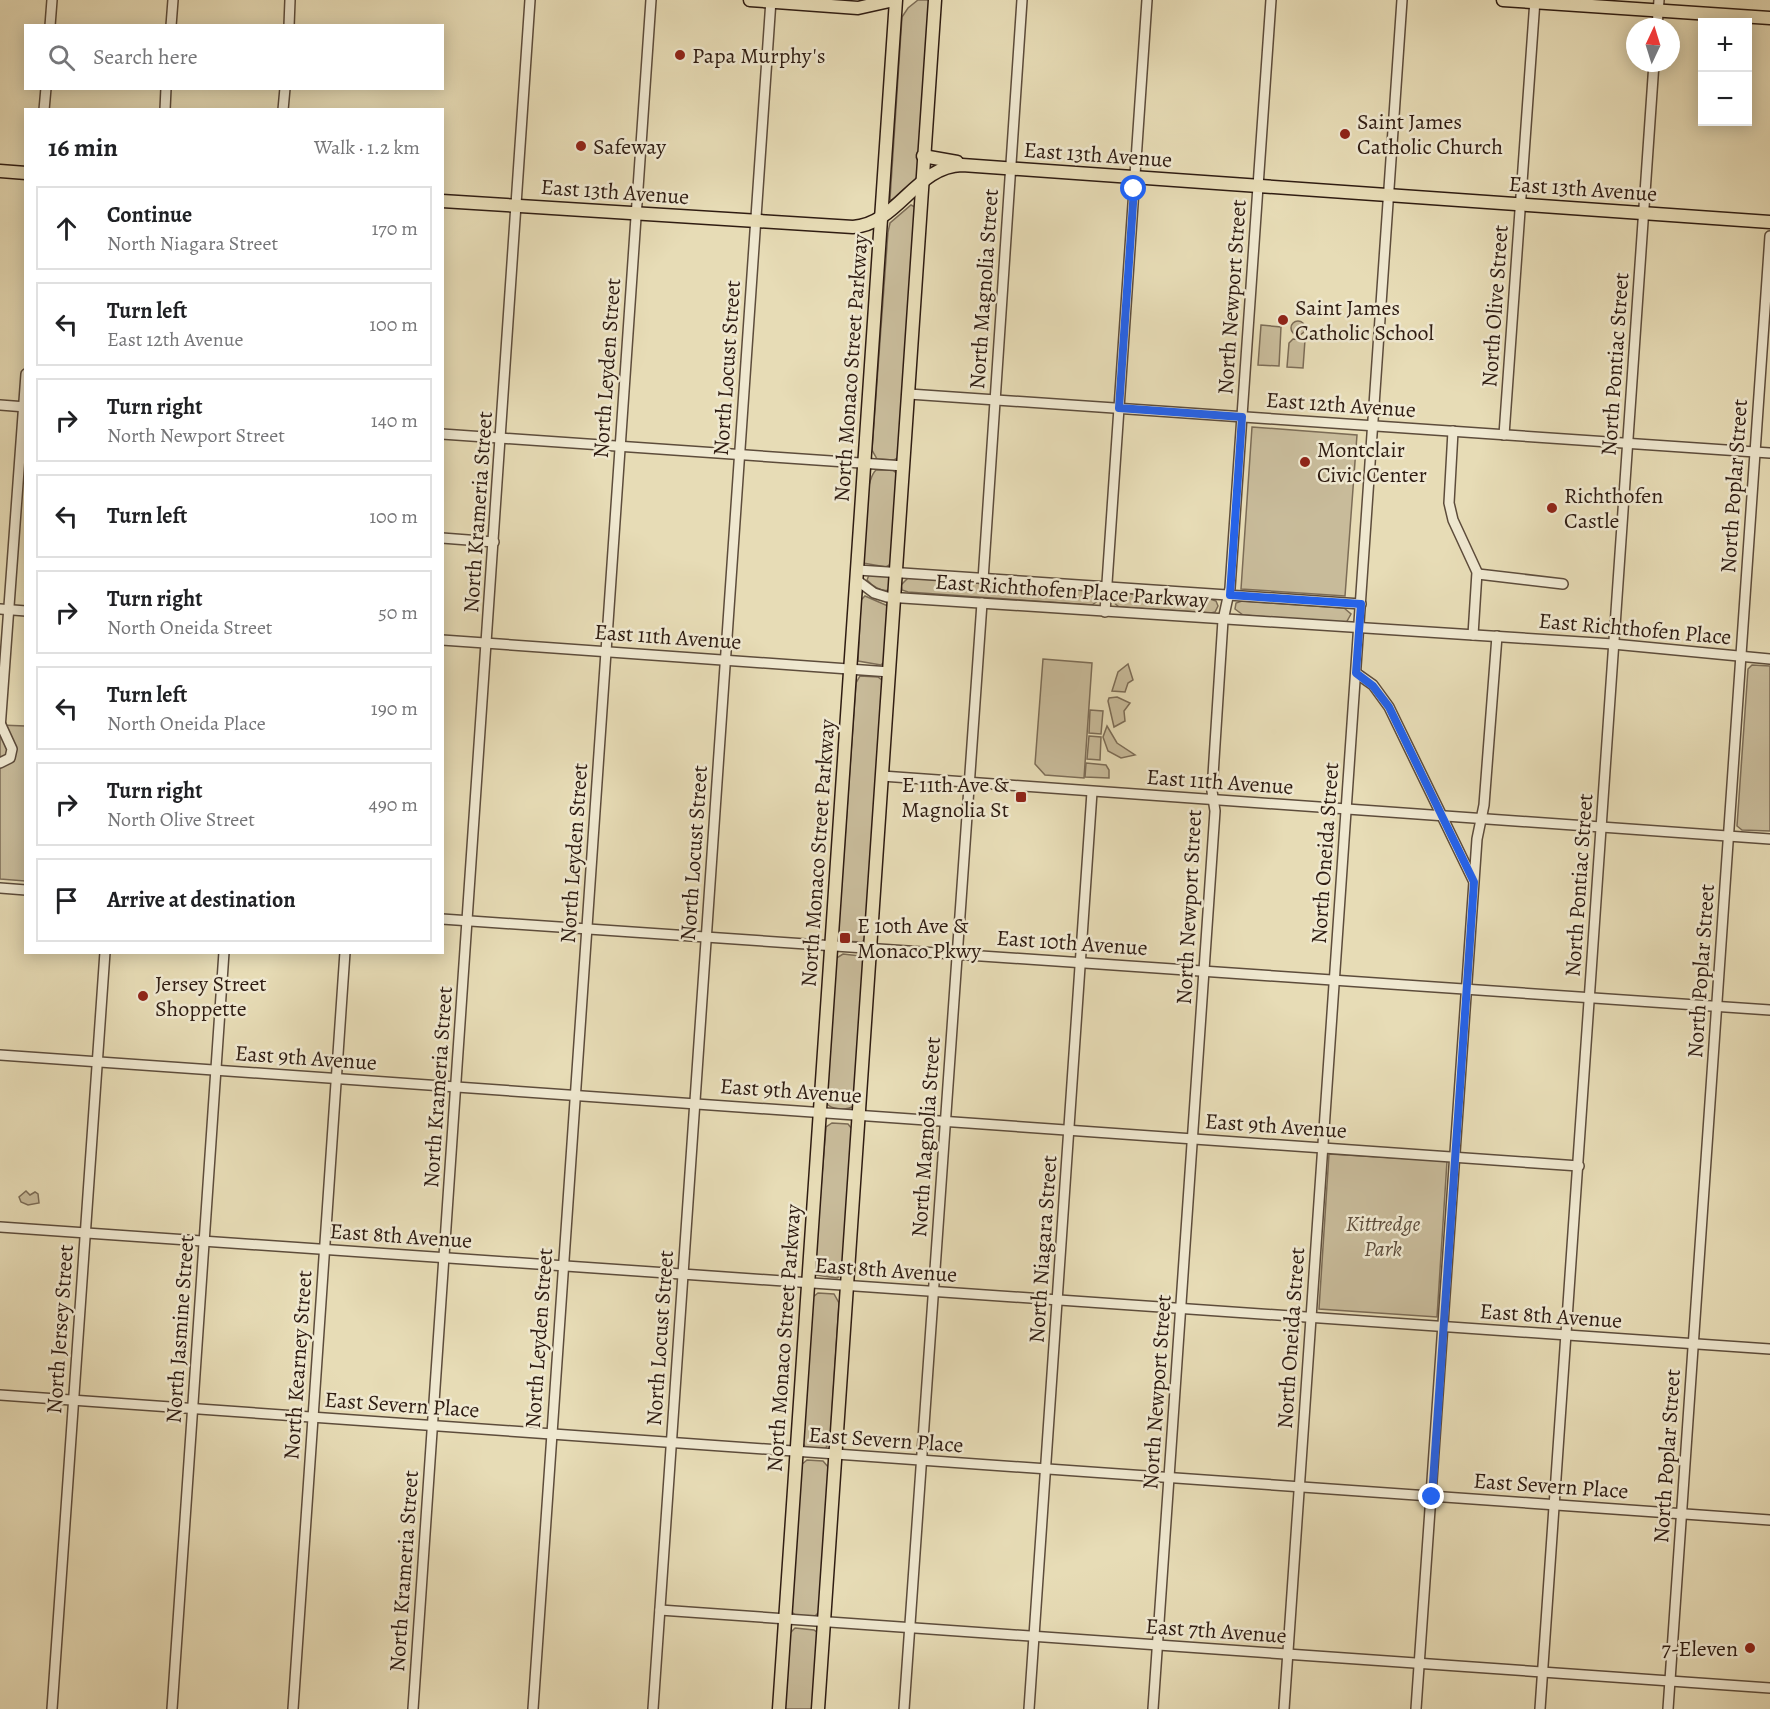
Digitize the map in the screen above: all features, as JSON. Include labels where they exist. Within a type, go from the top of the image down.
[{"type":"main road","points":[[750,0],[858,8],[895,0]]},
{"type":"main road","name":"North Monaco Street Parkway","points":[[779,1709],[866,464],[895,0]]},
{"type":"main road","points":[[818,1709],[935,0]]},
{"type":"main road","points":[[1503,0],[1658,5],[1770,18]]},
{"type":"main road","points":[[923,156],[976,166]]},
{"type":"main road","name":"East 13th Avenue","points":[[444,201],[853,227],[881,218],[922,182],[947,167],[976,166],[1770,222]]},
{"type":"main road","points":[[0,171],[24,173]]},
{"type":"street","points":[[50,24],[52,0]]},
{"type":"street","points":[[171,24],[173,0]]},
{"type":"street","points":[[289,24],[290,0]]},
{"type":"street","name":"North Krameria Street","points":[[413,1709],[530,0]]},
{"type":"street","name":"North Leyden Street","points":[[533,1709],[550,1434],[564,1266],[651,0]]},
{"type":"street","name":"North Magnolia Street","points":[[982,580],[1022,0]]},
{"type":"street","points":[[1105,612],[1147,0]]},
{"type":"street","name":"North Newport Street","points":[[1153,1709],[1204,971],[1223,620],[1230,595],[1271,0]]},
{"type":"street","name":"North Oneida Street","points":[[1284,1709],[1402,0]]},
{"type":"street","name":"North Locust Street","points":[[653,1709],[771,1]]},
{"type":"street","name":"North Olive Street","points":[[1504,435],[1535,1]]},
{"type":"street","name":"North Pontiac Street","points":[[1540,1709],[1653,72]]},
{"type":"street","points":[[45,108],[46,90]]},
{"type":"street","points":[[165,108],[166,90]]},
{"type":"street","points":[[284,108],[285,90]]},
{"type":"street","name":"North Poplar Street","points":[[1668,1709],[1770,236]]},
{"type":"street","name":"East 12th Avenue","points":[[909,394],[1770,453]]},
{"type":"street","points":[[0,405],[24,407],[4,610],[1,727],[12,749],[10,758],[0,763]]},
{"type":"street","points":[[1359,627],[1473,635],[1478,574],[1450,509],[1453,431]]},
{"type":"street","points":[[444,434],[904,466]]},
{"type":"street","points":[[444,538],[494,542]]},
{"type":"street","name":"East Richthofen Place Parkway","points":[[858,576],[896,574],[1361,604]]},
{"type":"street","points":[[1478,574],[1563,584]]},
{"type":"street","name":"East Richthofen Place Parkway","points":[[858,576],[874,593],[895,598],[1343,628],[1359,627]]},
{"type":"street","name":"North Magnolia Street","points":[[904,1709],[982,603]]},
{"type":"street","points":[[4,610],[24,611]]},
{"type":"street","name":"East Richthofen Place","points":[[1473,635],[1613,644],[1770,659]]},
{"type":"street","points":[[1416,1709],[1477,839],[1484,805],[1497,636]]},
{"type":"street","name":"East 11th Avenue","points":[[444,640],[890,672]]},
{"type":"street","points":[[1356,673],[1371,683],[1384,698],[1474,882]]},
{"type":"street","name":"East 11th Avenue","points":[[882,776],[1770,839]]},
{"type":"street","name":"North Niagara Street","points":[[1029,1709],[1092,792]]},
{"type":"street","points":[[0,888],[24,890]]},
{"type":"street","name":"East 10th Avenue","points":[[444,919],[1770,1010]]},
{"type":"street","name":"North Jersey Street","points":[[52,1709],[105,954]]},
{"type":"street","name":"North Jasmine Street","points":[[172,1709],[224,954]]},
{"type":"street","name":"North Kearney Street","points":[[293,1709],[345,954]]},
{"type":"street","name":"East 9th Avenue","points":[[0,1055],[1579,1166]]},
{"type":"street","name":"East 8th Avenue","points":[[0,1227],[1770,1349]]},
{"type":"street","name":"East Severn Place","points":[[0,1395],[433,1428],[550,1434],[1770,1520]]},
{"type":"street","name":"East 7th Avenue","points":[[660,1610],[1770,1688]]},
{"type":"green space","points":[[918,0],[930,0],[918,179],[893,201],[890,199],[902,17]]},
{"type":"green space","points":[[911,205],[917,208],[899,457],[894,460],[877,459],[872,450],[888,232],[890,223]]},
{"type":"green space","points":[[1295,321],[1301,321],[1305,328],[1301,335],[1295,335],[1291,331],[1291,325]]},
{"type":"green space","points":[[1261,325],[1281,327],[1279,366],[1258,365]]},
{"type":"green space","points":[[1293,339],[1305,340],[1303,368],[1287,367],[1289,343]]},
{"type":"green space","points":[[1252,427],[1357,435],[1345,596],[1241,589]]},
{"type":"green space","points":[[876,470],[893,470],[898,475],[891,564],[886,567],[863,563],[867,499]]},
{"type":"green space","points":[[869,575],[889,577],[889,590],[880,589],[871,584],[867,580]]},
{"type":"green space","points":[[908,578],[1093,591],[1097,593],[1099,600],[1092,605],[908,592],[902,590],[901,585]]},
{"type":"green space","points":[[1120,593],[1210,599],[1216,601],[1218,606],[1215,612],[1211,613],[1119,607],[1112,601],[1113,597]]},
{"type":"green space","points":[[865,596],[888,606],[885,661],[881,665],[858,661],[861,600]]},
{"type":"green space","points":[[1242,601],[1344,608],[1351,614],[1346,623],[1243,615],[1235,609],[1236,603]]},
{"type":"green space","points":[[1043,659],[1092,663],[1084,778],[1045,775],[1035,764]]},
{"type":"green space","points":[[1128,664],[1133,680],[1128,683],[1125,692],[1112,691],[1118,672]]},
{"type":"green space","points":[[1752,665],[1770,666],[1770,831],[1742,830],[1737,826],[1748,669]]},
{"type":"green space","points":[[860,676],[878,677],[883,681],[866,938],[862,942],[842,941],[838,935],[856,683]]},
{"type":"green space","points":[[1117,697],[1130,703],[1124,711],[1125,721],[1114,727],[1108,701],[1109,698]]},
{"type":"green space","points":[[1090,710],[1103,711],[1101,734],[1089,733]]},
{"type":"green space","points":[[0,725],[24,726],[24,881],[0,879]]},
{"type":"green space","points":[[1107,726],[1117,743],[1135,755],[1121,758],[1108,751],[1103,737]]},
{"type":"green space","points":[[1089,736],[1101,737],[1100,760],[1087,759]]},
{"type":"green space","points":[[1086,763],[1106,765],[1109,778],[1085,777]]},
{"type":"green space","points":[[843,954],[860,956],[864,960],[854,1106],[843,1109],[826,1103],[835,959]]},
{"type":"green space","points":[[832,1123],[848,1124],[852,1129],[842,1275],[837,1278],[816,1275],[814,1272],[826,1127]]},
{"type":"green space","name":"Kittredge Park","points":[[1329,1154],[1447,1161],[1437,1317],[1319,1309]]},
{"type":"green space","points":[[26,1191],[30,1195],[35,1192],[38,1194],[39,1203],[28,1205],[21,1202],[19,1197]]},
{"type":"green space","points":[[818,1293],[834,1294],[839,1303],[830,1442],[825,1449],[805,1447],[802,1440],[813,1297]]},
{"type":"green space","points":[[807,1460],[823,1461],[829,1468],[819,1612],[814,1617],[796,1616],[791,1611],[801,1465]]},
{"type":"green space","points":[[795,1628],[814,1630],[818,1633],[813,1709],[784,1709],[790,1633]]},
{"type":"place","name":"Papa Murphy's","points":[[680,55]]},
{"type":"place","name":"Saint James Catholic Church","points":[[1345,134]]},
{"type":"place","name":"Safeway","points":[[581,146]]},
{"type":"place","name":"Saint James Catholic School","points":[[1283,320]]},
{"type":"place","name":"Montclair Civic Center","points":[[1305,462]]},
{"type":"place","name":"Richthofen Castle","points":[[1552,508]]},
{"type":"place","name":"E 11th Ave & Magnolia St","points":[[1021,797]]},
{"type":"place","name":"E 10th Ave & Monaco Pkwy","points":[[845,938]]},
{"type":"place","name":"Jersey Street Shoppette","points":[[143,996]]},
{"type":"place","name":"7-Eleven","points":[[1750,1648]]},
{"type":"route","points":[[1134,189],[1119,408],[1242,417],[1230,595],[1361,604],[1356,673],[1379,692],[1389,707],[1474,882],[1432,1497]]}]
